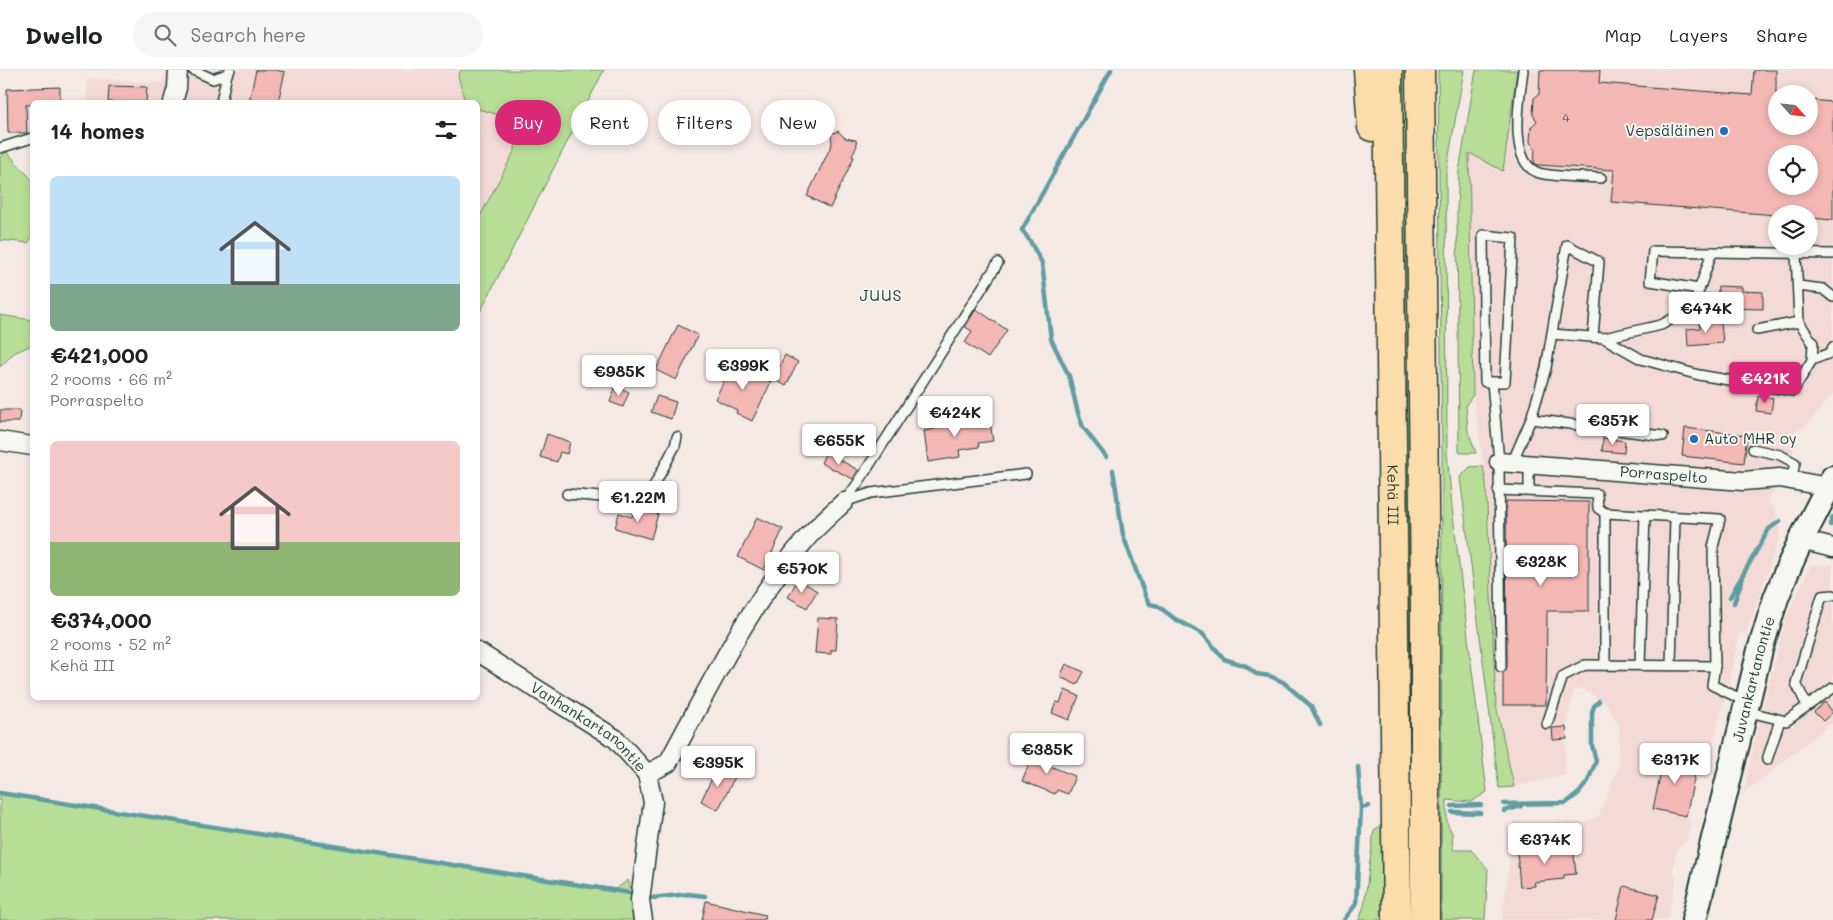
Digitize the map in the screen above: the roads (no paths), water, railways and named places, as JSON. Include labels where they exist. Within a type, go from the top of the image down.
[{"type":"highway","points":[[1368,70],[1374,152],[1391,263]]},
{"type":"highway","name":"Kehä III","points":[[1388,70],[1397,920]]},
{"type":"highway","points":[[1420,70],[1425,610],[1425,920]]},
{"type":"main road","name":"Juvankartanontie","points":[[1694,920],[1760,650],[1776,598],[1801,540],[1830,482]]},
{"type":"street","points":[[174,100],[177,88],[178,70]]},
{"type":"street","points":[[0,442],[30,446]]},
{"type":"street","name":"Porraspelto","points":[[1513,463],[1743,482],[1780,478],[1830,482]]},
{"type":"street","points":[[647,774],[668,763],[763,594],[807,538],[844,502]]},
{"type":"street","points":[[1801,540],[1833,548]]},
{"type":"street","name":"Vanhankartanontie","points":[[480,653],[616,740],[647,774],[653,802],[640,900],[642,920]]},
{"type":"lane","points":[[193,70],[213,79],[229,72]]},
{"type":"lane","points":[[1523,70],[1518,123],[1523,160],[1530,168],[1540,173],[1601,178]]},
{"type":"lane","points":[[222,100],[229,72]]},
{"type":"lane","points":[[0,148],[30,139]]},
{"type":"lane","points":[[1483,235],[1513,238],[1505,382],[1492,382],[1485,382],[1483,235]]},
{"type":"lane","points":[[1501,667],[1498,490],[1513,463],[1532,419],[1546,368],[1566,245],[1599,262],[1593,337]]},
{"type":"lane","points":[[1699,289],[1650,281],[1653,252],[1768,253]]},
{"type":"lane","points":[[1552,334],[1604,338],[1661,325],[1685,312],[1696,299],[1712,252]]},
{"type":"lane","points":[[1818,254],[1833,254]]},
{"type":"lane","points":[[1604,338],[1642,359],[1661,365],[1699,375],[1793,391],[1812,360],[1813,343],[1799,322],[1796,255]]},
{"type":"lane","points":[[844,502],[998,263]]},
{"type":"lane","points":[[1798,286],[1823,289],[1833,297]]},
{"type":"lane","points":[[1756,330],[1799,322]]},
{"type":"lane","points":[[1812,360],[1830,353],[1833,347]]},
{"type":"lane","points":[[1492,382],[1513,463],[1529,491]]},
{"type":"lane","points":[[1532,419],[1663,436]]},
{"type":"lane","points":[[567,494],[646,501],[675,446],[677,437]]},
{"type":"lane","points":[[1753,449],[1780,455],[1794,463],[1792,480]]},
{"type":"lane","points":[[844,502],[871,492],[1026,474]]},
{"type":"lane","points":[[1498,490],[1597,494],[1598,508],[1605,513],[1720,519],[1713,547],[1714,666],[1712,685],[1746,707],[1786,721],[1833,688]]},
{"type":"lane","points":[[1605,513],[1605,664]]},
{"type":"lane","points":[[1640,665],[1644,515]]},
{"type":"lane","points":[[1671,665],[1675,517]]},
{"type":"lane","points":[[1808,706],[1796,683],[1822,596],[1833,594]]},
{"type":"lane","points":[[1547,724],[1563,676],[1585,665],[1714,666]]},
{"type":"lane","points":[[1767,760],[1780,720]]},
{"type":"waterway","points":[[1106,457],[1083,427],[1069,376],[1051,339],[1042,263],[1022,230],[1111,70]]},
{"type":"waterway","points":[[1113,470],[1123,535],[1146,598],[1150,604],[1158,606],[1175,619],[1203,634],[1224,659],[1246,666],[1256,674],[1270,676],[1283,682],[1311,706],[1320,725]]},
{"type":"waterway","points":[[1833,517],[1830,525],[1833,524]]},
{"type":"waterway","points":[[1730,597],[1769,529],[1780,521]]},
{"type":"waterway","points":[[1734,603],[1742,580]]},
{"type":"waterway","points":[[1504,804],[1566,803],[1579,793],[1588,781],[1596,761],[1592,745],[1592,713],[1594,706],[1599,701]]},
{"type":"waterway","points":[[1358,767],[1361,808]]},
{"type":"waterway","points":[[0,793],[630,893]]},
{"type":"waterway","points":[[1452,806],[1481,805]]},
{"type":"waterway","points":[[1344,920],[1356,904],[1361,808],[1369,806]]},
{"type":"waterway","points":[[1504,811],[1521,806]]},
{"type":"waterway","points":[[1452,812],[1480,813]]},
{"type":"waterway","points":[[652,898],[688,894],[705,896]]},
{"type":"place","name":"Vepsäläinen","points":[[1724,131]]},
{"type":"place","name":"Auto MHR oy","points":[[1694,439]]},
{"type":"district","name":"JUUS","points":[[881,295]]}]
